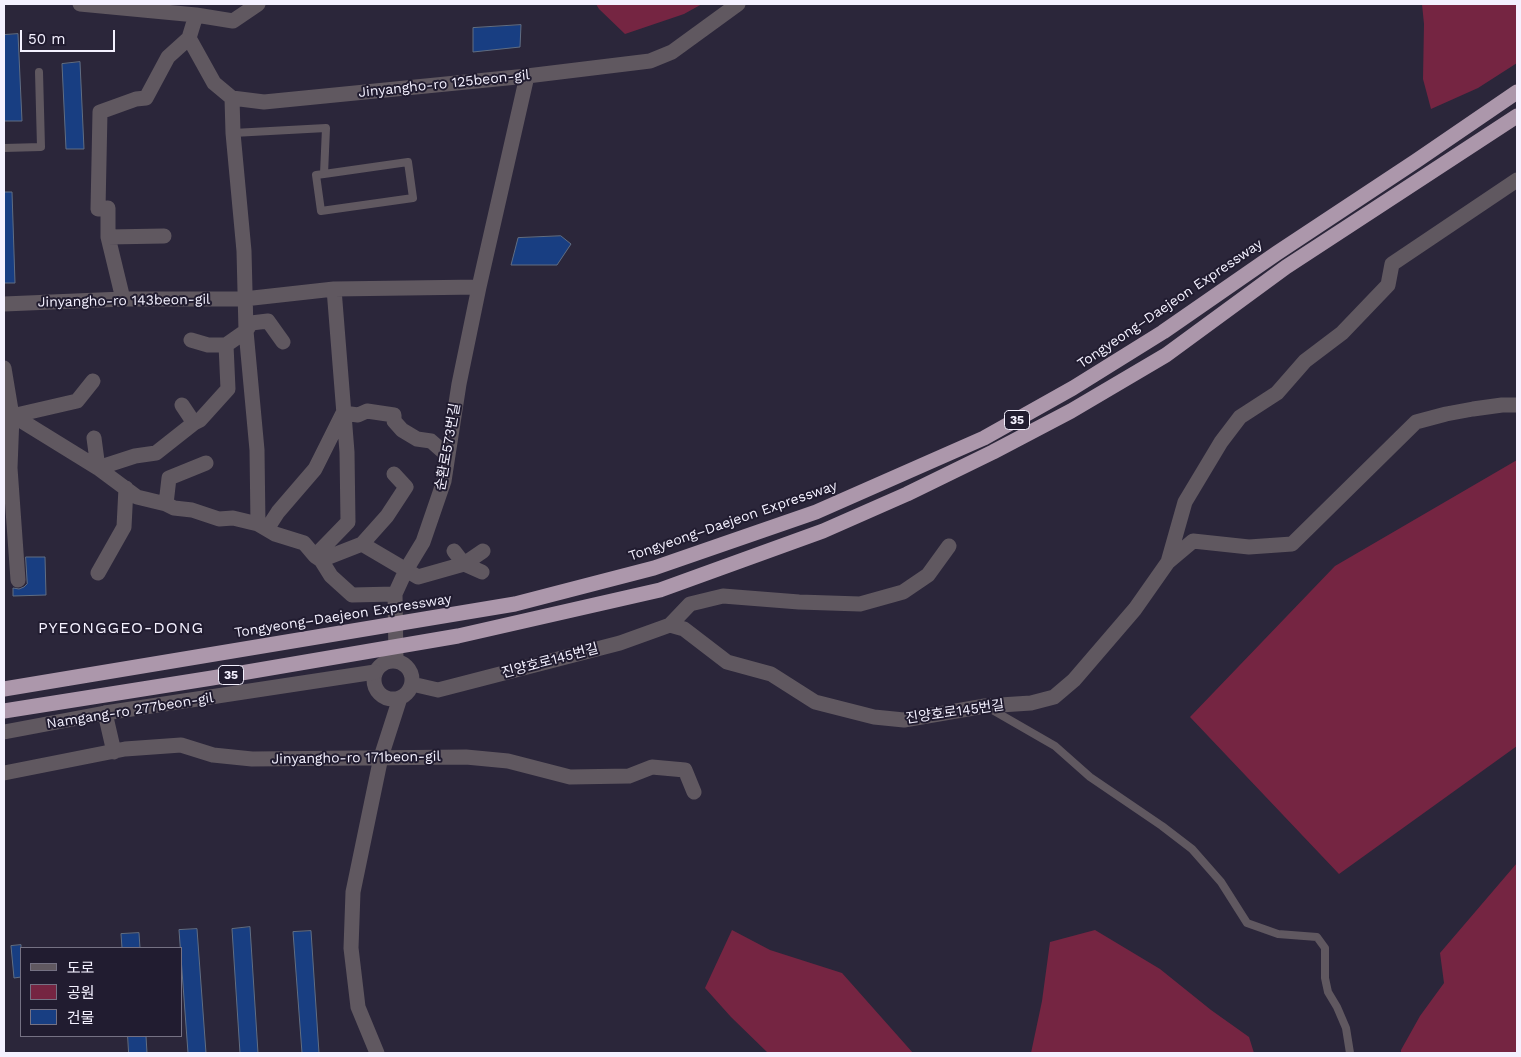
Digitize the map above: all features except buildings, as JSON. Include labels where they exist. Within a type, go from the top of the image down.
[{"type":"highway","name":"Tongyeong–Daejeon Expressway","points":[[4,688],[516,604],[654,568],[816,512],[984,438],[1073,388],[1163,332],[1517,92]]},
{"type":"highway","name":"35","points":[[4,711],[458,636],[660,590],[823,530],[907,494],[1071,411],[1166,354],[1286,267],[1517,116]]},
{"type":"street","points":[[90,4],[196,15],[216,11],[234,20],[258,4]]},
{"type":"street","name":"Jinyangho-ro 125beon-gil","points":[[232,98],[264,102],[527,76],[650,61],[672,52],[738,4]]},
{"type":"street","points":[[123,299],[108,237],[108,208],[98,209],[100,112],[136,99],[146,98],[168,57],[189,38],[196,15]]},
{"type":"street","points":[[189,38],[214,83],[232,98],[232,133],[244,251],[244,299],[257,450],[260,525]]},
{"type":"street","name":"순환로573번길","points":[[396,660],[395,594],[406,570],[423,542],[444,481],[459,384],[527,76]]},
{"type":"street","points":[[1168,562],[1184,502],[1221,442],[1240,417],[1277,393],[1305,361],[1342,333],[1388,285],[1392,264],[1517,180]]},
{"type":"street","points":[[108,237],[164,236]]},
{"type":"street","name":"Jinyangho-ro 143beon-gil","points":[[4,304],[123,299],[244,299],[334,289],[479,287]]},
{"type":"street","points":[[318,558],[348,522],[347,452],[334,289]]},
{"type":"street","points":[[191,340],[208,344],[226,345],[246,331],[251,323],[268,321],[283,342]]},
{"type":"street","points":[[98,468],[135,456],[156,453],[200,420],[228,389],[226,345]]},
{"type":"street","points":[[4,368],[8,413],[7,470],[18,580]]},
{"type":"street","points":[[8,413],[77,401],[93,382]]},
{"type":"street","points":[[182,404],[194,423]]},
{"type":"street","points":[[1168,562],[1193,541],[1249,547],[1292,544],[1416,422],[1473,408],[1517,405]]},
{"type":"street","points":[[344,413],[358,415],[368,411],[394,416],[394,421],[402,430],[417,439],[432,441],[448,456]]},
{"type":"street","points":[[8,413],[98,468],[137,497],[166,504],[174,508],[192,510],[219,519],[233,518],[260,525],[267,529],[278,512],[315,469],[344,413]]},
{"type":"street","points":[[94,438],[98,468]]},
{"type":"street","points":[[166,504],[169,478],[206,463]]},
{"type":"street","points":[[318,558],[362,544],[388,516],[406,487],[394,474]]},
{"type":"street","points":[[98,573],[124,527],[126,488]]},
{"type":"street","points":[[260,525],[275,534],[304,543],[331,576],[352,595],[395,594]]},
{"type":"street","points":[[362,544],[418,577],[464,564],[483,550]]},
{"type":"street","points":[[670,625],[690,604],[723,596],[799,602],[860,604],[868,602],[903,592],[928,575],[949,546]]},
{"type":"street","points":[[454,552],[464,564],[482,572]]},
{"type":"street","name":"진양호로145번길","points":[[412,684],[438,690],[620,643],[670,625],[684,629],[727,662],[771,674],[815,702],[874,717],[904,720],[985,706],[1030,703],[1054,697],[1074,680],[1135,609],[1168,562]]},
{"type":"street","points":[[396,660],[402,662],[410,671],[412,684],[406,694],[400,698],[387,698],[381,696],[374,685],[373,678],[383,662],[396,660]]},
{"type":"street","name":"Namgang-ro 277beon-gil","points":[[4,732],[105,714],[375,672]]},
{"type":"street","points":[[377,1053],[358,1007],[351,948],[353,892],[380,757],[400,698]]},
{"type":"street","points":[[105,714],[114,752]]},
{"type":"street","name":"Jinyangho-ro 171beon-gil","points":[[4,773],[125,750],[181,745],[214,755],[252,759],[466,757],[508,761],[570,777],[629,776],[652,767],[685,770],[694,792]]},
{"type":"lane","points":[[4,148],[41,147],[39,72]]},
{"type":"lane","points":[[232,133],[326,128],[324,174]]},
{"type":"lane","points":[[408,162],[413,198],[321,211],[316,175],[324,174],[408,162]]},
{"type":"lane","points":[[985,706],[1055,746],[1090,777],[1192,849],[1221,882],[1247,923],[1278,934],[1317,936],[1325,948],[1325,978],[1328,992],[1346,1028],[1350,1053]]},
{"type":"green space","points":[[596,4],[702,4],[684,14],[625,34]]},
{"type":"green space","points":[[1422,4],[1517,4],[1517,63],[1478,88],[1431,109],[1423,79],[1424,24]]},
{"type":"green space","points":[[1517,460],[1517,746],[1339,874],[1190,717],[1335,566]]},
{"type":"green space","points":[[1517,863],[1517,1053],[1401,1053],[1420,1016],[1444,983],[1440,953]]},
{"type":"green space","points":[[732,930],[770,950],[842,973],[913,1053],[768,1053],[731,1017],[705,988]]},
{"type":"green space","points":[[1095,930],[1160,969],[1211,1010],[1249,1037],[1254,1053],[1031,1053],[1042,1001],[1050,942]]},
{"type":"district","name":"PYEONGGEO-DONG","points":[[121,628]]}]
